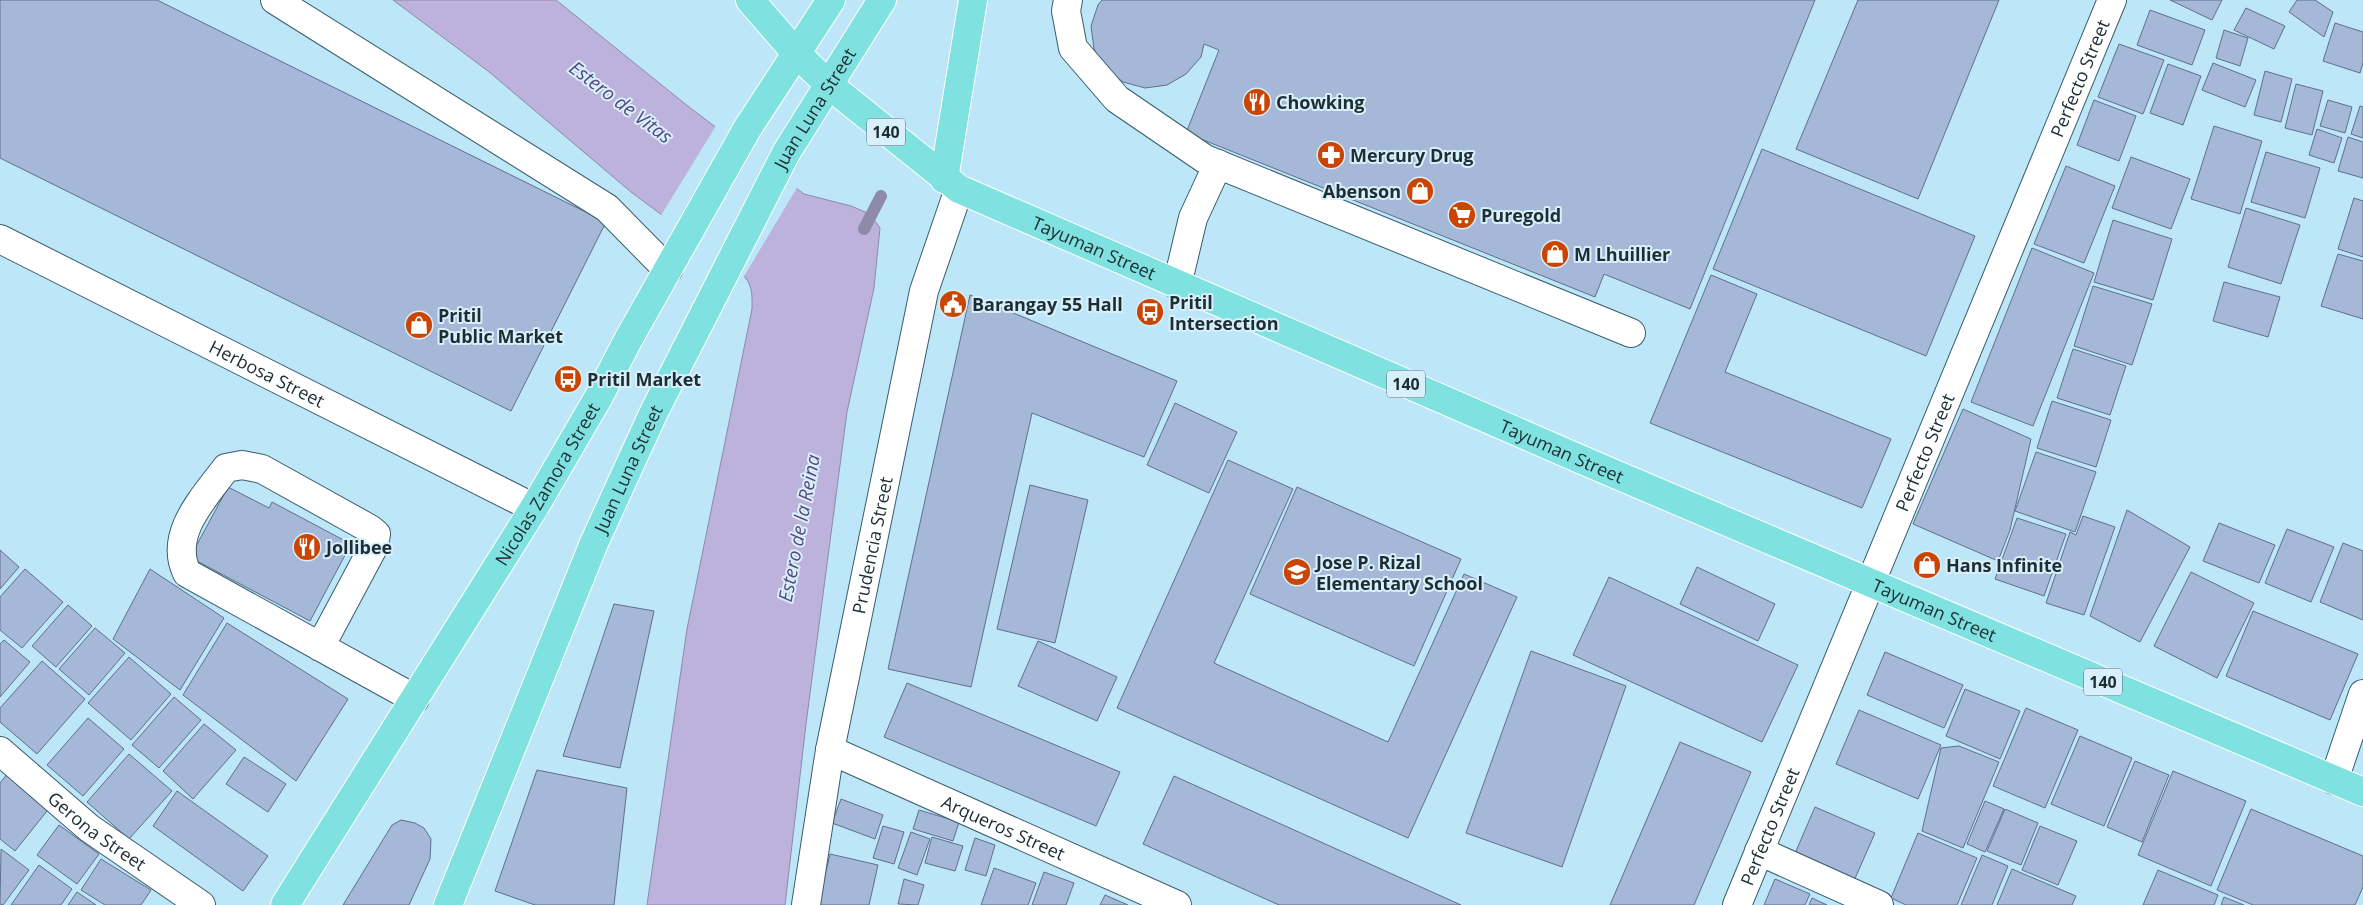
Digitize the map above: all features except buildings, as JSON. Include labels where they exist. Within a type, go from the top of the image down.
[{"type":"main road","name":"140","points":[[750,0],[796,54]]},
{"type":"main road","points":[[796,54],[831,0]]},
{"type":"main road","name":"Juan Luna Street","points":[[448,905],[594,543],[652,414],[786,153],[882,0]]},
{"type":"main road","points":[[951,184],[973,0]]},
{"type":"main road","name":"Nicolas Zamora Street","points":[[285,905],[534,508],[598,398],[747,129],[796,54]]},
{"type":"main road","name":"Tayuman Street","points":[[796,54],[829,85],[951,184],[1177,285],[2363,792]]},
{"type":"street","points":[[275,0],[607,208],[668,270]]},
{"type":"street","points":[[1068,0],[1066,11],[1073,48],[1117,99],[1205,159],[1632,333]]},
{"type":"street","name":"Perfecto Street","points":[[1737,905],[2112,0]]},
{"type":"street","points":[[1177,285],[1192,218],[1218,164]]},
{"type":"street","name":"Prudencia Street","points":[[806,905],[830,750],[924,291],[951,184]]},
{"type":"street","name":"Herbosa Street","points":[[0,239],[534,508]]},
{"type":"street","points":[[320,647],[374,546],[376,534],[262,468],[242,465],[226,468],[186,525],[180,550],[181,561],[186,573],[320,647],[415,699]]},
{"type":"street","points":[[2334,780],[2363,694]]},
{"type":"street","name":"Gerona Street","points":[[0,750],[89,828],[201,905]]},
{"type":"street","name":"Arqueros Street","points":[[830,750],[1177,905]]},
{"type":"street","points":[[1759,851],[1879,905]]},
{"type":"water","points":[[393,0],[556,0],[689,107],[804,194],[851,206],[870,214],[880,228],[874,288],[847,412],[806,724],[785,905],[647,905],[687,629],[752,309],[752,292],[749,285],[745,277],[631,192],[488,71]]},
{"type":"pier","points":[[717,124],[798,186],[743,278],[660,217]]},
{"type":"waterway","points":[[864,229],[881,196]]},
{"type":"place","name":"Chowking","points":[[1257,102]]},
{"type":"place","name":"Mercury Drug","points":[[1331,155]]},
{"type":"place","name":"Abenson","points":[[1420,191]]},
{"type":"place","name":"Puregold","points":[[1462,215]]},
{"type":"place","name":"M Lhuillier","points":[[1555,254]]},
{"type":"place","name":"Barangay 55 Hall","points":[[953,304]]},
{"type":"place","name":"Pritil Intersection","points":[[1150,312]]},
{"type":"place","name":"Pritil Public Market","points":[[419,325]]},
{"type":"place","name":"Pritil Market","points":[[568,379]]},
{"type":"place","name":"Jollibee","points":[[307,547]]},
{"type":"place","name":"Hans Infinite","points":[[1927,565]]},
{"type":"place","name":"Jose P. Rizal Elementary School","points":[[1297,572]]},
{"type":"water label","name":"Estero de Vitas","points":[[621,102]]},
{"type":"water label","name":"Estero de la Reina","points":[[799,528]]}]
